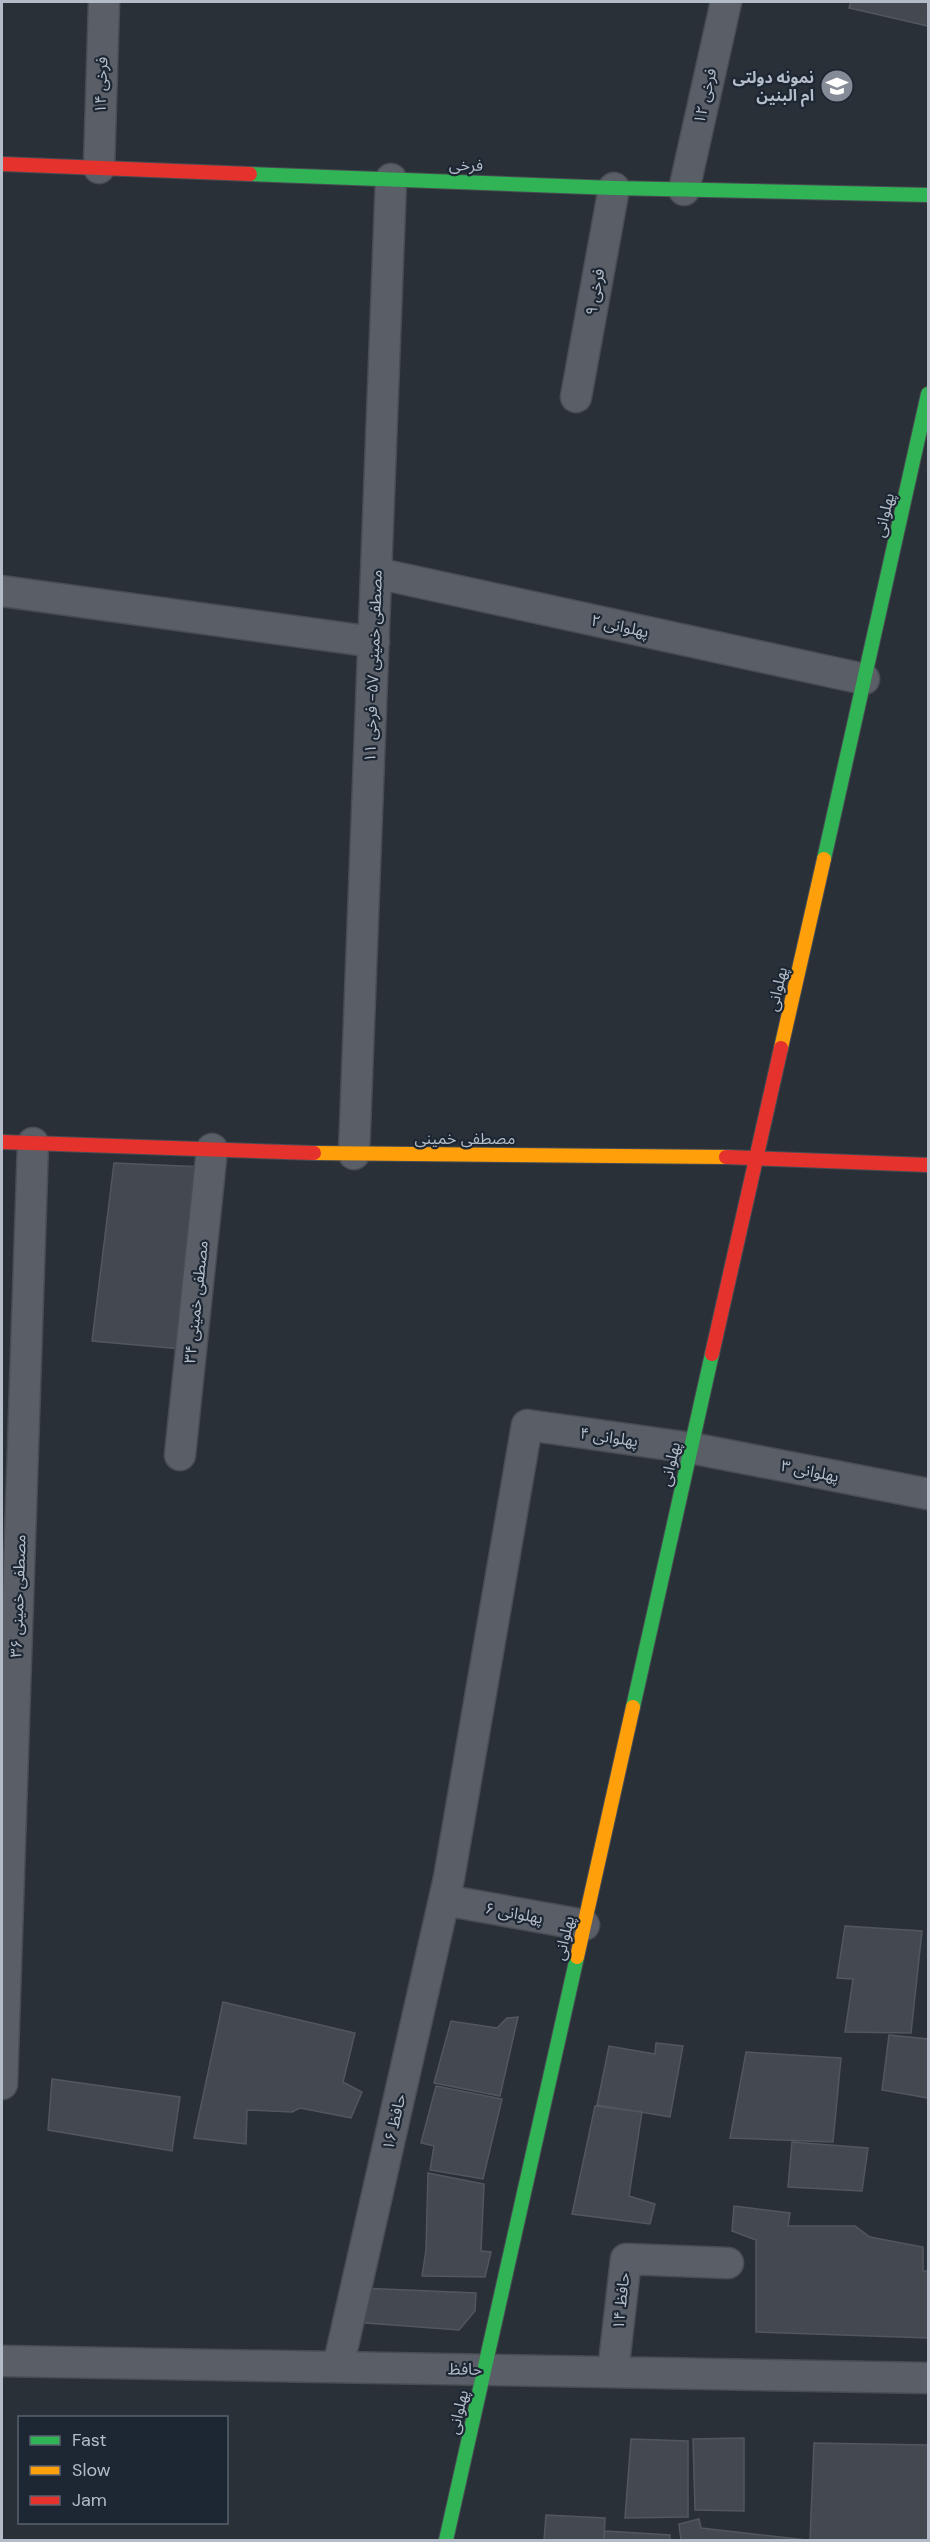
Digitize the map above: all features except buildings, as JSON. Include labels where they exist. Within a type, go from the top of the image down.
[{"type":"street","name":"فرخی ۱۴","points":[[99,168],[104,2]]},
{"type":"street","name":"فرخی ۱۲","points":[[684,190],[726,2]]},
{"type":"street","name":"فرخی","points":[[2,164],[614,188],[928,195]]},
{"type":"street","name":"مصطفی خمینی ۵۷- فرخی ۱۱","points":[[354,1154],[392,179]]},
{"type":"street","name":"فرخی ۹","points":[[576,397],[614,188]]},
{"type":"street","name":"پهلوانی","points":[[446,2541],[928,394]]},
{"type":"street","name":"پهلوانی ۲","points":[[376,573],[864,679]]},
{"type":"street","points":[[2,591],[374,642]]},
{"type":"street","name":"مصطفی خمینی","points":[[2,1142],[354,1154],[755,1157],[928,1165]]},
{"type":"street","name":"مصطفی خمینی ۳۶","points":[[2,2084],[14,1358],[33,1143]]},
{"type":"street","name":"مصطفی خمینی ۳۴","points":[[180,1455],[212,1149]]},
{"type":"street","name":"پهلوانی ۴","points":[[527,1425],[691,1448]]},
{"type":"street","name":"حافظ ۱۶","points":[[338,2367],[447,1889],[527,1425]]},
{"type":"street","name":"پهلوانی ۳","points":[[691,1448],[928,1494]]},
{"type":"street","name":"پهلوانی ۶","points":[[447,1889],[584,1925]]},
{"type":"street","name":"حافظ ۱۴","points":[[613,2372],[626,2259],[728,2263]]},
{"type":"street","name":"حافظ","points":[[2,2361],[928,2378]]},
{"type":"traffic: fast","points":[[250,174],[614,188],[928,195]]},
{"type":"traffic: fast","points":[[824,859],[928,394]]},
{"type":"traffic: fast","points":[[633,1707],[712,1354]]},
{"type":"traffic: fast","points":[[446,2540],[577,1957]]},
{"type":"traffic: slow","points":[[781,1048],[824,859]]},
{"type":"traffic: slow","points":[[314,1153],[726,1157]]},
{"type":"traffic: slow","points":[[577,1957],[633,1707]]},
{"type":"traffic: jam","points":[[2,164],[250,174]]},
{"type":"traffic: jam","points":[[712,1354],[781,1048]]},
{"type":"traffic: jam","points":[[2,1142],[314,1153]]},
{"type":"traffic: jam","points":[[726,1157],[928,1165]]},
{"type":"place","name":"نمونه دولتی ام البنین","points":[[837,86]]}]
